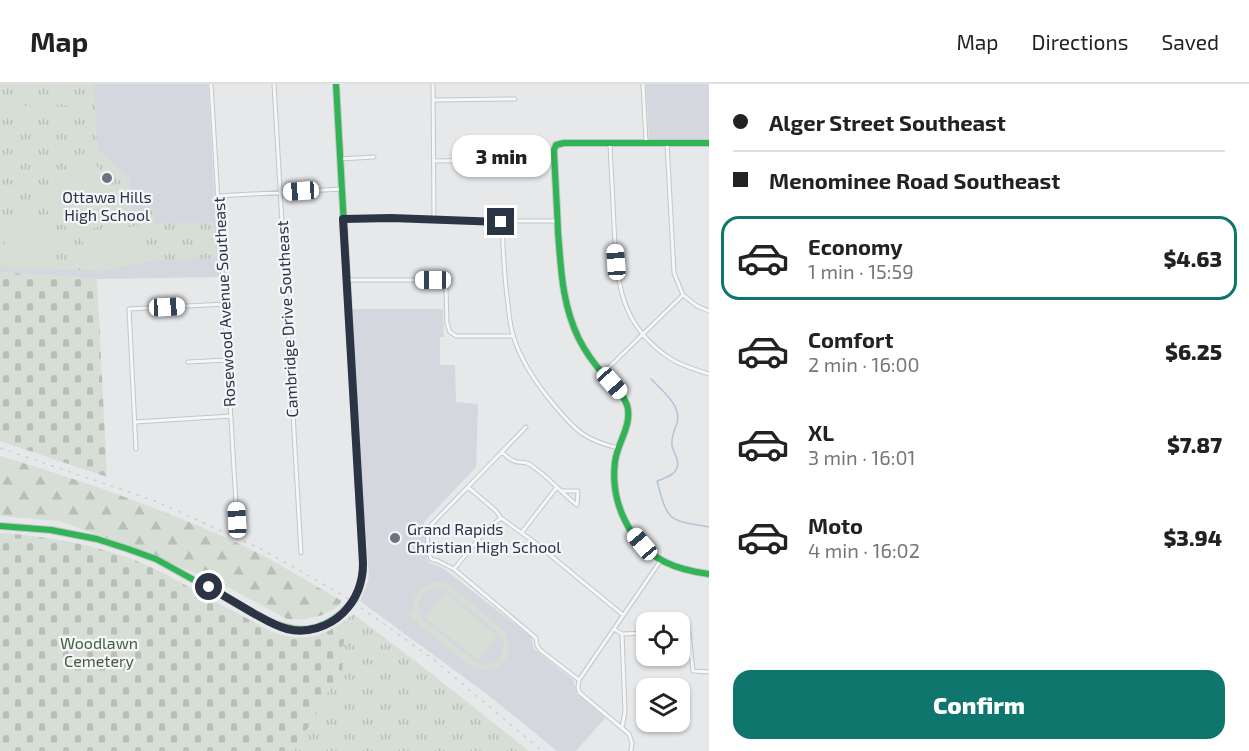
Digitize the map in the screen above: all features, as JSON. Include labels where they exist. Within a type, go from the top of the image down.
[{"type":"main road","points":[[0,526],[27,527],[97,539],[156,559],[285,629],[307,630],[322,626],[336,619],[352,603],[359,590],[363,563],[336,84]]},
{"type":"main road","points":[[709,142],[564,143],[556,145],[554,150],[562,286],[569,317],[584,349],[602,374],[622,393],[628,410],[627,426],[618,448],[614,474],[619,506],[634,535],[661,560],[681,569],[709,574]]},
{"type":"street","name":"Rosewood Avenue Southeast","points":[[211,84],[237,520]]},
{"type":"street","name":"Cambridge Drive Southeast","points":[[274,84],[301,554]]},
{"type":"street","points":[[433,84],[435,220]]},
{"type":"street","points":[[643,84],[646,143]]},
{"type":"street","points":[[434,100],[515,99]]},
{"type":"street","points":[[667,142],[674,273],[683,295],[709,312]]},
{"type":"street","points":[[610,143],[619,285],[630,316],[642,333],[673,361],[709,374]]},
{"type":"street","points":[[339,159],[374,157]]},
{"type":"street","points":[[434,160],[494,160]]},
{"type":"street","points":[[218,196],[341,189]]},
{"type":"street","points":[[343,219],[558,221]]},
{"type":"street","points":[[501,222],[504,278],[510,323],[522,358],[537,384],[576,429],[599,444],[618,448]]},
{"type":"street","points":[[347,280],[433,280],[443,283],[446,288],[447,323],[450,332],[456,336],[513,336]]},
{"type":"street","points":[[602,374],[683,295]]},
{"type":"street","points":[[136,448],[129,309],[225,304]]},
{"type":"street","points":[[188,362],[228,360]]},
{"type":"street","points":[[135,422],[231,416]]},
{"type":"street","points":[[526,427],[431,525],[429,554],[431,559],[454,569],[536,638],[540,650],[579,680]]},
{"type":"street","points":[[502,452],[514,462],[525,462],[533,466],[562,494],[577,505],[578,491],[561,491]]},
{"type":"street","points":[[468,487],[501,518],[522,532],[623,615]]},
{"type":"street","points":[[522,532],[557,487]]},
{"type":"street","points":[[454,569],[485,531],[501,518]]},
{"type":"street","points":[[631,751],[632,743],[629,734],[580,693],[579,680],[661,560]]},
{"type":"street","points":[[614,629],[622,634],[636,633]]},
{"type":"street","points":[[690,633],[693,670],[709,672]]},
{"type":"street","points":[[622,634],[626,712],[622,727]]},
{"type":"shaded area","name":"Ottawa Hills High School","points":[[0,84],[208,84],[219,277],[97,279],[0,272]]},
{"type":"shaded area","points":[[646,84],[709,84],[709,139],[649,139]]},
{"type":"shaded area","name":"Grand Rapids Christian High School","points":[[352,309],[443,309],[444,337],[440,337],[440,365],[455,365],[456,402],[478,404],[476,467],[424,522],[427,559],[429,563],[443,568],[531,637],[534,649],[573,680],[577,694],[605,718],[576,751],[557,751],[487,694],[360,601],[369,575],[356,407]]},
{"type":"green space","name":"Ottawa Hills High School","points":[[0,84],[94,84],[98,150],[129,178],[130,211],[153,211],[155,223],[214,223],[217,258],[153,261],[100,271],[0,267]]},
{"type":"green space","points":[[86,84],[91,84],[90,95],[83,107],[74,112],[0,111],[0,105],[72,107],[83,98]]},
{"type":"green space","points":[[77,156],[90,157],[124,202],[115,214],[93,229],[69,228],[58,222],[41,199]]},
{"type":"green space","points":[[29,218],[48,224],[65,237],[32,267],[25,267],[0,238],[0,229],[18,220]]},
{"type":"green space","points":[[139,226],[142,261],[86,267],[82,232]]},
{"type":"green space","points":[[0,272],[97,279],[107,477],[0,441]]},
{"type":"green space","points":[[0,456],[94,486],[216,533],[258,553],[342,601],[337,607],[323,615],[306,619],[287,619],[231,589],[146,552],[59,521],[0,516]]},
{"type":"green space","name":"Woodlawn Cemetery","points":[[0,533],[43,537],[86,545],[128,558],[167,575],[281,635],[309,637],[331,630],[345,621],[342,678],[321,701],[313,721],[291,751],[0,751]]},
{"type":"green space","points":[[446,583],[451,586],[505,632],[509,641],[509,650],[503,663],[488,669],[470,666],[407,614],[410,610],[413,611],[413,601],[417,592],[429,584]],"holes":[[[438,588],[447,590],[498,632],[504,645],[501,656],[497,660],[492,663],[478,664],[423,620],[420,615],[419,601],[428,590]]]},
{"type":"green space","points":[[445,593],[497,636],[478,660],[425,617]]},
{"type":"green space","points":[[353,614],[529,751],[291,751],[313,721],[321,701],[342,678],[345,621]]},
{"type":"waterway","points":[[651,379],[670,399],[677,410],[678,417],[672,437],[677,468],[673,474],[657,481],[667,512],[685,523],[709,527]]},
{"type":"railway","points":[[0,448],[155,501],[259,548],[297,569],[344,596],[434,660],[542,751]]},
{"type":"traffic: fast","points":[[336,84],[363,563],[359,589]]},
{"type":"traffic: fast","points":[[709,143],[564,143],[556,145],[554,150],[560,260],[569,313],[585,349],[627,405],[628,420],[615,462],[614,477],[619,506],[632,533],[652,554],[676,567],[709,574]]},
{"type":"traffic: fast","points":[[0,526],[51,530],[97,539],[128,549],[156,559],[268,621],[289,628],[316,628],[343,612]]},
{"type":"traffic: fast","points":[[343,612],[355,599],[359,589]]},
{"type":"place","name":"Ottawa Hills High School","points":[[107,178]]},
{"type":"place","name":"Grand Rapids Christian High School","points":[[395,538]]},
{"type":"route","points":[[209,587],[268,621],[293,630],[311,629],[336,619],[352,603],[359,590],[363,563],[343,219],[416,218],[501,222]]}]
